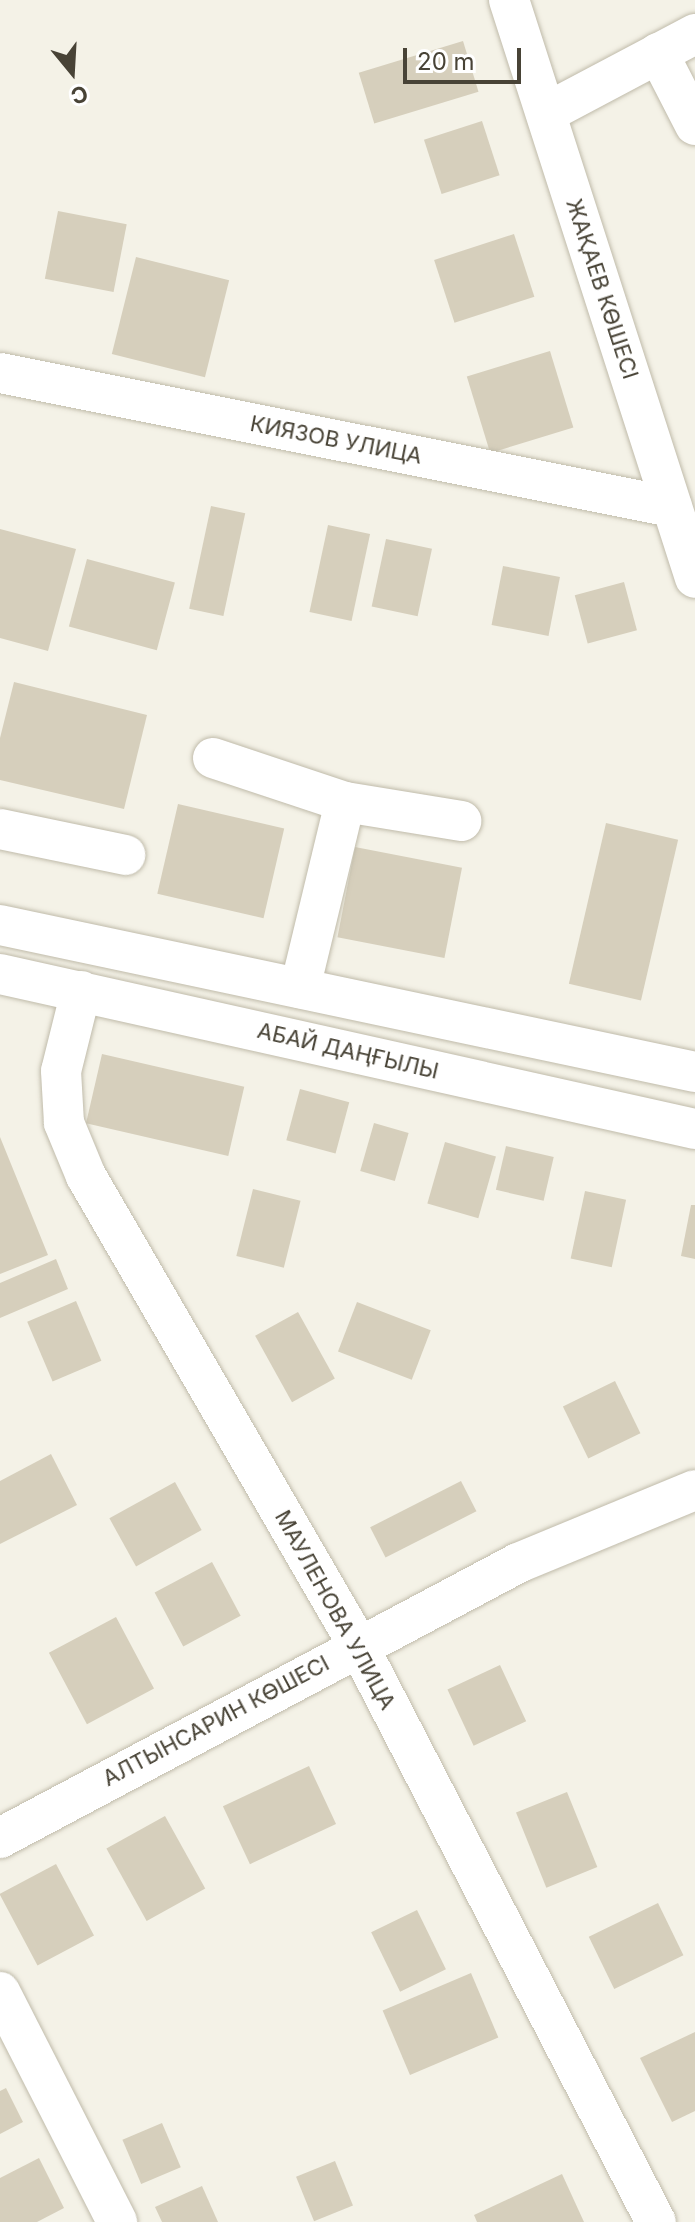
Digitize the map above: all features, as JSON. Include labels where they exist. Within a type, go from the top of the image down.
[{"type":"street","name":"ЖАҚАЕВ КӨШЕСІ","points":[[509,0],[695,578]]},
{"type":"street","points":[[546,113],[695,34]]},
{"type":"street","points":[[658,53],[695,125]]},
{"type":"street","name":"КИЯЗОВ УЛИЦА","points":[[0,373],[672,507]]},
{"type":"street","points":[[213,758],[345,802],[461,821]]},
{"type":"street","points":[[300,988],[345,802]]},
{"type":"street","points":[[0,829],[125,855]]},
{"type":"street","points":[[0,925],[695,1072]]},
{"type":"street","name":"АБАЙ ДАҢҒЫЛЫ","points":[[0,974],[695,1129]]},
{"type":"street","name":"МАУЛЕНОВА УЛИЦА","points":[[81,991],[61,1071],[64,1123],[86,1176],[358,1645],[656,2222]]},
{"type":"street","name":"АЛТЫНСАРИН КӨШЕСІ","points":[[0,1838],[358,1645],[518,1563],[695,1490]]},
{"type":"street","points":[[0,1992],[117,2222]]},
{"type":"building","points":[[463,41],[478,92],[374,124],[359,73]]},
{"type":"building","points":[[482,121],[500,175],[442,194],[424,140]]},
{"type":"building","points":[[58,211],[127,224],[114,292],[45,279]]},
{"type":"building","points":[[514,234],[534,297],[455,323],[434,260]]},
{"type":"building","points":[[136,257],[229,280],[205,377],[112,354]]},
{"type":"building","points":[[550,351],[573,428],[490,453],[467,376]]},
{"type":"building","points":[[211,506],[245,513],[223,616],[189,609]]},
{"type":"building","points":[[328,525],[370,534],[352,621],[309,612]]},
{"type":"building","points":[[0,529],[76,549],[48,651],[0,638]]},
{"type":"building","points":[[386,539],[432,549],[418,616],[372,606]]},
{"type":"building","points":[[87,559],[175,583],[157,650],[69,627]]},
{"type":"building","points":[[503,566],[560,577],[548,636],[492,625]]},
{"type":"building","points":[[624,582],[637,630],[588,643],[575,595]]},
{"type":"building","points":[[14,682],[147,715],[124,809],[0,780],[0,738]]},
{"type":"building","points":[[178,804],[284,829],[264,918],[157,894]]},
{"type":"building","points":[[606,823],[678,840],[641,1000],[569,984]]},
{"type":"building","points":[[355,847],[462,868],[444,958],[337,937]]},
{"type":"building","points":[[102,1054],[244,1087],[228,1156],[86,1123]]},
{"type":"building","points":[[300,1089],[349,1102],[336,1153],[286,1140]]},
{"type":"building","points":[[374,1123],[409,1133],[395,1181],[360,1171]]},
{"type":"building","points":[[0,1137],[48,1255],[0,1274]]},
{"type":"building","points":[[445,1142],[496,1157],[478,1218],[427,1204]]},
{"type":"building","points":[[506,1146],[554,1157],[544,1201],[496,1190]]},
{"type":"building","points":[[253,1189],[301,1201],[284,1268],[236,1256]]},
{"type":"building","points":[[585,1191],[626,1200],[612,1267],[571,1258]]},
{"type":"building","points":[[691,1205],[695,1205],[695,1259],[681,1256]]},
{"type":"building","points":[[56,1259],[68,1289],[0,1318],[0,1283]]},
{"type":"building","points":[[76,1301],[101,1361],[53,1382],[27,1322]]},
{"type":"building","points":[[357,1302],[431,1330],[412,1380],[338,1351]]},
{"type":"building","points":[[298,1312],[335,1378],[292,1402],[255,1336]]},
{"type":"building","points":[[615,1381],[640,1433],[588,1459],[563,1406]]},
{"type":"building","points":[[51,1454],[77,1505],[0,1544],[0,1481]]},
{"type":"building","points":[[461,1481],[476,1511],[386,1558],[370,1527]]},
{"type":"building","points":[[175,1482],[202,1530],[136,1566],[109,1518]]},
{"type":"building","points":[[212,1562],[241,1616],[183,1646],[155,1593]]},
{"type":"building","points":[[116,1617],[154,1689],[87,1724],[49,1653]]},
{"type":"building","points":[[500,1665],[526,1721],[474,1746],[447,1690]]},
{"type":"building","points":[[309,1766],[336,1824],[250,1864],[223,1806]]},
{"type":"building","points":[[567,1792],[597,1867],[546,1888],[516,1813]]},
{"type":"building","points":[[165,1816],[205,1889],[147,1921],[106,1848]]},
{"type":"building","points":[[56,1864],[94,1936],[38,1966],[0,1894]]},
{"type":"building","points":[[658,1903],[683,1955],[614,1989],[589,1937]]},
{"type":"building","points":[[417,1910],[446,1969],[400,1992],[371,1932]]},
{"type":"building","points":[[471,1973],[498,2037],[410,2075],[383,2011]]},
{"type":"building","points":[[695,2032],[695,2111],[672,2122],[640,2058]]},
{"type":"building","points":[[6,2088],[23,2122],[0,2134],[0,2091]]},
{"type":"building","points":[[162,2123],[181,2167],[141,2184],[122,2140]]},
{"type":"building","points":[[39,2158],[64,2208],[37,2222],[0,2222],[0,2178]]},
{"type":"building","points":[[335,2161],[353,2206],[314,2221],[296,2177]]},
{"type":"building","points":[[562,2174],[584,2222],[477,2222],[474,2215]]},
{"type":"building","points":[[202,2186],[218,2222],[162,2222],[155,2207]]}]
